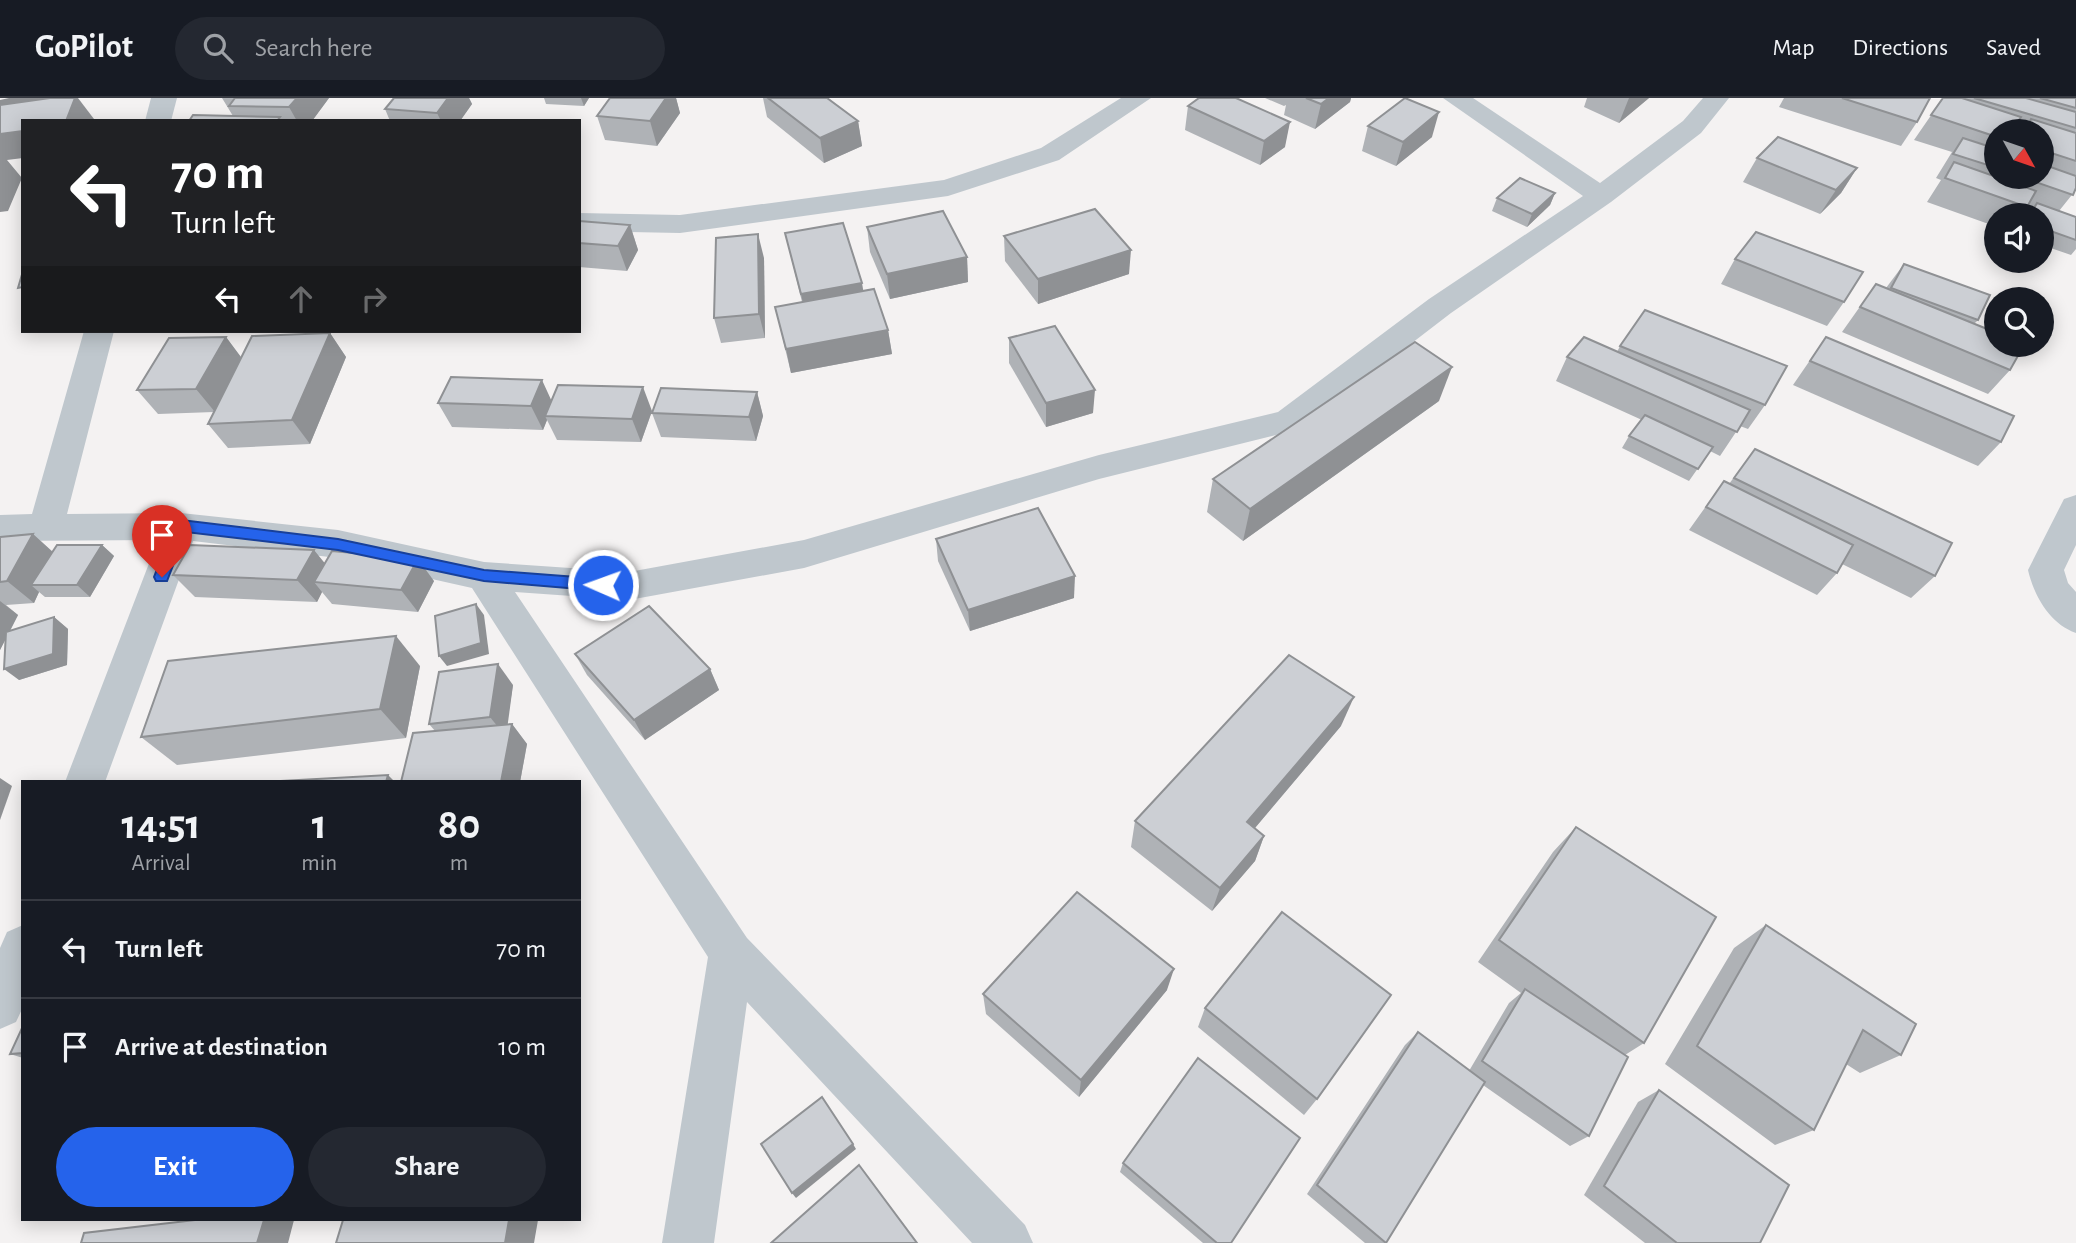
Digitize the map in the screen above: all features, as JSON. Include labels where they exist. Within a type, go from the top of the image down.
[{"type":"street","points":[[159,119],[164,98]]},
{"type":"street","points":[[581,222],[680,224],[948,188],[1050,154],[1138,98]]},
{"type":"street","points":[[1456,98],[1601,195]]},
{"type":"street","points":[[0,528],[181,526],[338,544],[484,576],[629,586],[804,554],[1099,467],[1288,421],[1440,306],[1601,195],[1692,127],[1716,98]]},
{"type":"street","points":[[46,527],[98,333]]},
{"type":"street","points":[[2076,508],[2046,570],[2051,589],[2076,618]]},
{"type":"street","points":[[86,780],[181,526]]},
{"type":"street","points":[[484,576],[731,953],[1007,1243]]},
{"type":"street","points":[[0,1006],[21,952]]},
{"type":"street","points":[[688,1243],[731,953]]},
{"type":"building","points":[[50,98],[75,98],[67,119],[21,119],[21,131],[0,134],[0,105]]},
{"type":"building","points":[[235,98],[297,98],[289,107],[229,106]]},
{"type":"building","points":[[394,98],[448,98],[437,113],[385,109]]},
{"type":"building","points":[[610,98],[666,98],[650,121],[597,116]]},
{"type":"building","points":[[768,98],[827,98],[858,121],[820,138]]},
{"type":"building","points":[[1199,98],[1236,98],[1290,122],[1264,141],[1188,106]]},
{"type":"building","points":[[1306,98],[1329,98],[1321,104]]},
{"type":"building","points":[[1405,98],[1439,112],[1403,142],[1368,126]]},
{"type":"building","points":[[1842,98],[1930,98],[1917,122]]},
{"type":"building","points":[[1943,98],[1962,98],[2021,117],[1984,119],[1984,133],[1931,115]]},
{"type":"building","points":[[1974,98],[2026,98],[2076,112],[2076,128],[2054,122],[2054,119],[2045,119]]},
{"type":"building","points":[[2040,98],[2076,98],[2076,108]]},
{"type":"building","points":[[193,115],[280,117],[278,119],[190,119]]},
{"type":"building","points":[[2054,126],[2076,133],[2076,161],[2054,154]]},
{"type":"building","points":[[1778,137],[1857,168],[1836,190],[1757,158]]},
{"type":"building","points":[[1963,138],[1984,145],[1984,164],[1953,154]]},
{"type":"building","points":[[1954,162],[1984,173],[1984,189],[2036,191],[2029,203],[2016,203],[1945,178]]},
{"type":"building","points":[[2054,168],[2076,176],[2073,195],[2054,188]]},
{"type":"building","points":[[1520,178],[1555,193],[1532,214],[1497,198]]},
{"type":"building","points":[[1095,209],[1131,250],[1038,279],[1004,236]]},
{"type":"building","points":[[2054,209],[2076,217],[2076,240],[2054,232]]},
{"type":"building","points":[[943,211],[967,257],[887,274],[867,227]]},
{"type":"building","points":[[581,221],[630,225],[618,246],[581,243]]},
{"type":"building","points":[[843,223],[862,283],[801,294],[785,233]]},
{"type":"building","points":[[1756,232],[1863,272],[1844,302],[1735,259]]},
{"type":"building","points":[[758,234],[759,314],[714,318],[716,238]]},
{"type":"building","points":[[1904,264],[1984,293],[1984,308],[1978,320],[1891,288]]},
{"type":"building","points":[[1876,284],[1984,328],[1984,357],[2017,357],[2010,370],[1860,307]]},
{"type":"building","points":[[874,289],[888,330],[786,349],[775,307]]},
{"type":"building","points":[[1645,310],[1787,366],[1765,405],[1620,346]]},
{"type":"building","points":[[1055,326],[1095,390],[1046,403],[1009,338]]},
{"type":"building","points":[[330,333],[292,420],[208,424],[252,336]]},
{"type":"building","points":[[226,337],[196,389],[137,390],[169,338]]},
{"type":"building","points":[[1584,337],[1750,410],[1737,432],[1567,357]]},
{"type":"building","points":[[1826,337],[2014,416],[2001,442],[1810,361]]},
{"type":"building","points":[[1415,342],[1452,367],[1250,509],[1213,479]]},
{"type":"building","points":[[451,377],[542,380],[531,406],[438,403]]},
{"type":"building","points":[[558,385],[643,387],[632,419],[545,416]]},
{"type":"building","points":[[661,388],[757,392],[749,417],[652,413]]},
{"type":"building","points":[[1645,415],[1713,447],[1698,469],[1629,436]]},
{"type":"building","points":[[1755,449],[1952,543],[1935,576],[1734,478]]},
{"type":"building","points":[[1724,481],[1853,545],[1837,573],[1706,507]]},
{"type":"building","points":[[1038,508],[1075,576],[968,610],[936,539]]},
{"type":"building","points":[[33,534],[7,581],[0,582],[0,537]]},
{"type":"building","points":[[57,545],[102,545],[77,585],[31,585]]},
{"type":"building","points":[[190,545],[314,550],[297,580],[173,575]]},
{"type":"building","points":[[332,551],[418,559],[401,590],[314,582]]},
{"type":"building","points":[[476,604],[481,643],[439,656],[435,616]]},
{"type":"building","points":[[649,606],[710,669],[634,720],[575,654]]},
{"type":"building","points":[[54,617],[53,654],[4,669],[6,632]]},
{"type":"building","points":[[396,636],[380,709],[141,737],[168,661]]},
{"type":"building","points":[[1289,655],[1354,697],[1247,822],[1264,836],[1220,888],[1135,821]]},
{"type":"building","points":[[498,664],[490,717],[429,724],[439,672]]},
{"type":"building","points":[[512,724],[501,780],[401,780],[413,733]]},
{"type":"building","points":[[388,775],[387,780],[299,780]]},
{"type":"building","points":[[1576,827],[1716,917],[1644,1043],[1499,940]]},
{"type":"building","points":[[1077,892],[1174,969],[1081,1080],[983,994]]},
{"type":"building","points":[[1282,912],[1391,995],[1317,1099],[1205,1008]]},
{"type":"building","points":[[1766,925],[1916,1024],[1901,1055],[1863,1030],[1814,1130],[1697,1046]]},
{"type":"building","points":[[1525,989],[1628,1057],[1589,1136],[1482,1061]]},
{"type":"building","points":[[21,1030],[21,1053],[10,1054]]},
{"type":"building","points":[[1418,1032],[1485,1082],[1386,1243],[1317,1185]]},
{"type":"building","points":[[1198,1058],[1300,1138],[1231,1243],[1217,1243],[1123,1163]]},
{"type":"building","points":[[1659,1090],[1789,1185],[1760,1243],[1677,1243],[1604,1186]]},
{"type":"building","points":[[822,1097],[853,1144],[792,1193],[761,1144]]},
{"type":"building","points":[[859,1165],[917,1243],[771,1243]]},
{"type":"building","points":[[186,1221],[264,1221],[257,1243],[81,1243],[84,1233]]},
{"type":"building","points":[[343,1221],[509,1221],[505,1243],[336,1243]]},
{"type":"route","points":[[162,577],[181,526],[338,544],[484,576],[603,585]]}]
